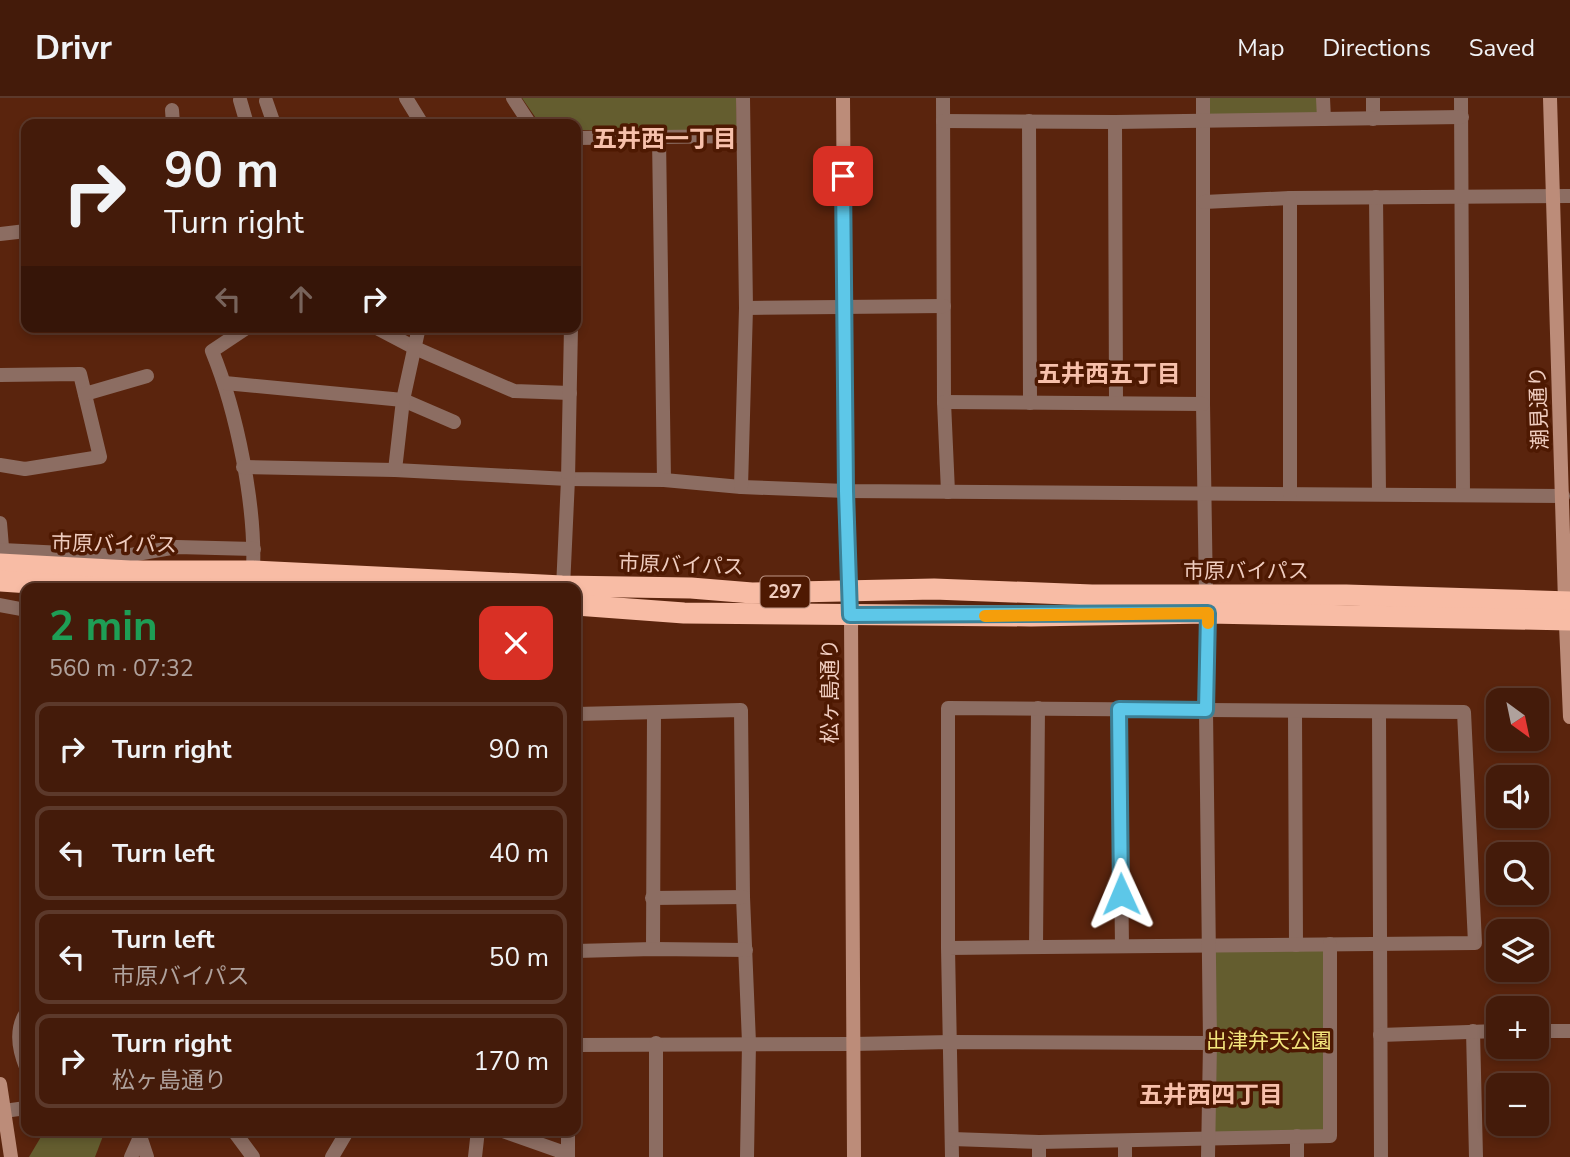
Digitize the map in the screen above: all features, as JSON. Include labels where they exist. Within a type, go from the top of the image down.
[{"type":"highway","name":"市原バイパス","points":[[2,568],[254,571],[485,583]]},
{"type":"highway","name":"市原バイパス","points":[[2,568],[78,583]]},
{"type":"highway","name":"市原バイパス","points":[[581,587],[691,588],[752,593],[934,589],[1092,595],[1207,605]]},
{"type":"highway","name":"市原バイパス","points":[[581,605],[684,613],[850,615],[1207,605],[1346,595],[1568,611]]},
{"type":"street","points":[[406,98],[419,119]]},
{"type":"street","points":[[513,98],[527,119]]},
{"type":"street","points":[[741,487],[746,308],[743,98]]},
{"type":"street","name":"松ヶ島通り","points":[[843,98],[843,307],[850,615],[854,1157]]},
{"type":"street","points":[[943,98],[944,402],[948,492]]},
{"type":"street","points":[[1203,98],[1203,404],[1210,1043],[1208,1157]]},
{"type":"street","points":[[1323,98],[1324,119]]},
{"type":"street","points":[[1373,98],[1373,119]]},
{"type":"street","points":[[1461,98],[1463,495]]},
{"type":"street","name":"潮見通り","points":[[1550,98],[1570,717]]},
{"type":"street","points":[[240,100],[246,119]]},
{"type":"street","points":[[267,102],[272,119]]},
{"type":"street","points":[[943,121],[1115,122],[1462,117]]},
{"type":"street","points":[[1028,121],[1030,403]]},
{"type":"street","points":[[1115,122],[1116,403]]},
{"type":"street","points":[[581,138],[742,136]]},
{"type":"street","points":[[659,138],[664,480]]},
{"type":"street","points":[[1204,202],[1290,198],[1570,196]]},
{"type":"street","points":[[1376,197],[1379,494]]},
{"type":"street","points":[[1290,198],[1290,494]]},
{"type":"street","points":[[0,234],[21,232]]},
{"type":"street","points":[[746,308],[944,306]]},
{"type":"street","points":[[239,333],[212,351],[225,383],[243,467],[255,540],[254,571]]},
{"type":"street","points":[[387,333],[514,391],[570,393]]},
{"type":"street","points":[[395,470],[403,400],[418,333]]},
{"type":"street","points":[[562,583],[568,479],[571,333]]},
{"type":"street","points":[[0,374],[80,374],[100,457],[25,469],[0,465]]},
{"type":"street","points":[[85,394],[147,376]]},
{"type":"street","points":[[225,383],[403,400],[454,422]]},
{"type":"street","points":[[944,402],[1203,404]]},
{"type":"street","points":[[243,467],[664,480],[741,487],[846,491],[1563,495]]},
{"type":"street","points":[[0,523],[2,568],[125,556],[177,547],[254,549]]},
{"type":"street","points":[[0,605],[21,613]]},
{"type":"street","points":[[948,948],[1475,943],[1464,712],[948,708],[948,948],[952,1157]]},
{"type":"street","points":[[1036,947],[1038,708]]},
{"type":"street","points":[[1119,709],[1122,946]]},
{"type":"street","points":[[581,714],[741,710],[743,897],[749,1043],[747,1157]]},
{"type":"street","points":[[1295,711],[1296,944]]},
{"type":"street","points":[[1379,712],[1381,1157]]},
{"type":"street","points":[[653,949],[654,713]]},
{"type":"street","points":[[652,898],[743,897]]},
{"type":"street","points":[[952,1139],[1039,1142],[1330,1136],[1330,944]]},
{"type":"street","points":[[581,951],[746,950]]},
{"type":"street","points":[[21,1020],[21,1044]]},
{"type":"street","points":[[1473,1031],[1476,1157]]},
{"type":"street","points":[[1380,1035],[1486,1031]]},
{"type":"street","points":[[1549,1031],[1570,1031]]},
{"type":"street","points":[[656,1043],[656,1157]]},
{"type":"street","points":[[581,1045],[1210,1043]]},
{"type":"street","points":[[0,1084],[11,1157]]},
{"type":"street","points":[[4,1111],[21,1109]]},
{"type":"street","points":[[131,1157],[138,1136]]},
{"type":"street","points":[[140,1136],[147,1157]]},
{"type":"street","points":[[237,1136],[253,1157]]},
{"type":"street","points":[[332,1157],[344,1136]]},
{"type":"street","points":[[475,1157],[477,1136]]},
{"type":"street","points":[[516,1136],[568,1156],[568,1136]]},
{"type":"street","points":[[1297,1136],[1297,1157]]},
{"type":"street","points":[[1125,1141],[1125,1157]]},
{"type":"street","points":[[1039,1142],[1039,1157]]},
{"type":"green space","points":[[522,98],[736,98],[737,125],[733,132],[581,130],[581,119],[537,119]]},
{"type":"green space","points":[[1204,98],[1323,98],[1324,119],[1204,120]]},
{"type":"green space","name":"出津弁天公園","points":[[1330,944],[1330,1136],[1207,1139],[1209,945]]},
{"type":"green space","points":[[41,1136],[103,1136],[95,1157],[29,1157]]},
{"type":"slow traffic","points":[[985,616],[1208,613],[1208,623]]},
{"type":"district","name":"五井西一丁目","points":[[665,139]]},
{"type":"district","name":"五井西五丁目","points":[[1109,374]]},
{"type":"district","name":"五井西四丁目","points":[[1211,1095]]},
{"type":"route","points":[[843,176],[850,615],[1208,613],[1206,710],[1119,709],[1121,894]]}]
